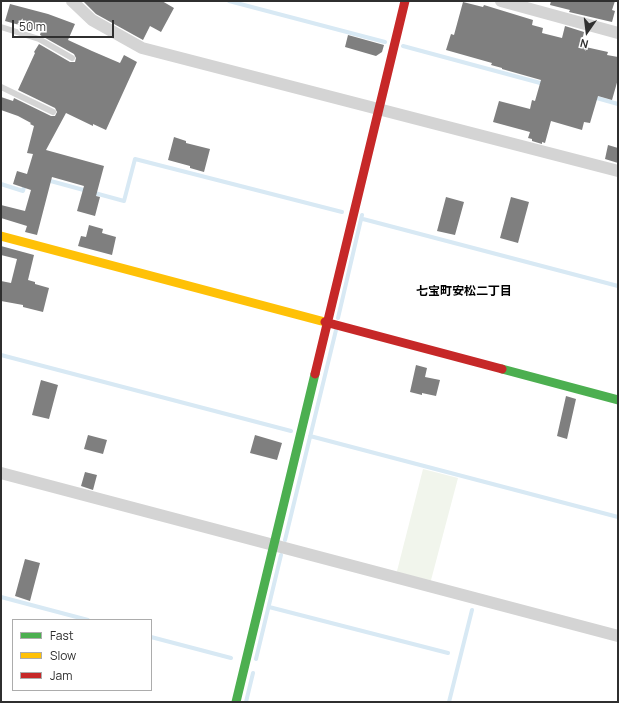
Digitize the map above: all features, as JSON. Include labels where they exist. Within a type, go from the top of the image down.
[{"type":"street","points":[[72,1],[92,20],[142,48],[618,171]]},
{"type":"street","points":[[236,702],[405,1]]},
{"type":"street","points":[[501,1],[618,33]]},
{"type":"street","points":[[1,236],[618,400]]},
{"type":"street","points":[[1,473],[618,636]]},
{"type":"lane","points":[[1,27],[39,39],[72,58]]},
{"type":"lane","points":[[1,87],[53,112]]},
{"type":"shaded area","points":[[423,469],[458,478],[430,584],[396,575]]},
{"type":"building","points":[[83,1],[162,1],[174,8],[161,32],[150,26],[143,40],[96,14]]},
{"type":"building","points":[[551,1],[615,1],[612,10],[615,11],[612,22],[569,12],[570,10],[550,5]]},
{"type":"building","points":[[463,2],[483,7],[484,5],[533,20],[532,25],[543,28],[542,33],[562,38],[565,26],[584,32],[581,46],[608,52],[607,55],[618,57],[618,79],[612,100],[598,96],[590,123],[584,122],[582,130],[551,121],[545,143],[542,142],[542,144],[528,138],[530,132],[493,122],[499,101],[530,109],[532,100],[535,101],[541,80],[502,69],[491,65],[492,63],[446,50],[451,34],[454,35]]},
{"type":"building","points":[[10,4],[48,14],[75,24],[68,40],[120,63],[124,55],[137,62],[106,130],[93,124],[93,126],[66,113],[46,150],[104,166],[96,196],[100,197],[95,216],[77,211],[84,186],[52,177],[37,235],[25,232],[27,226],[1,218],[1,205],[25,211],[31,190],[13,184],[17,171],[27,174],[33,154],[27,153],[34,126],[18,116],[1,110],[1,97],[13,101],[14,98],[51,116],[55,116],[57,112],[55,108],[18,90],[35,53],[34,52],[39,44],[70,62],[75,62],[76,58],[74,54],[40,35],[41,31],[5,21]]},
{"type":"building","points":[[348,35],[384,45],[382,52],[376,56],[345,47]]},
{"type":"building","points":[[174,137],[186,141],[186,143],[210,149],[204,172],[190,168],[190,166],[168,160]]},
{"type":"building","points":[[608,145],[618,148],[618,163],[605,159]]},
{"type":"building","points":[[446,197],[464,202],[455,235],[437,231]]},
{"type":"building","points":[[511,197],[529,202],[518,243],[500,238]]},
{"type":"building","points":[[89,225],[103,229],[102,233],[116,237],[112,255],[78,246],[81,236],[86,237]]},
{"type":"building","points":[[1,246],[34,255],[28,280],[35,282],[35,284],[49,288],[43,312],[23,307],[23,305],[1,301],[1,281],[11,283],[17,259],[1,255]]},
{"type":"building","points":[[416,365],[427,368],[425,377],[440,380],[436,396],[410,392]]},
{"type":"building","points":[[41,380],[58,385],[49,419],[32,415]]},
{"type":"building","points":[[566,396],[576,399],[567,439],[557,436]]},
{"type":"building","points":[[88,435],[107,440],[103,454],[84,449]]},
{"type":"building","points":[[255,435],[282,443],[277,460],[250,453]]},
{"type":"building","points":[[85,472],[97,475],[93,490],[81,486]]},
{"type":"building","points":[[25,559],[40,563],[30,601],[15,596]]},
{"type":"waterway","points":[[229,1],[385,42]]},
{"type":"waterway","points":[[403,46],[544,84]]},
{"type":"waterway","points":[[593,97],[618,104]]},
{"type":"waterway","points":[[47,180],[124,201],[135,159],[342,212]]},
{"type":"waterway","points":[[1,184],[23,191],[25,183]]},
{"type":"waterway","points":[[338,318],[362,215]]},
{"type":"waterway","points":[[363,219],[618,286]]},
{"type":"waterway","points":[[285,540],[336,330]]},
{"type":"waterway","points":[[1,355],[291,431]]},
{"type":"waterway","points":[[310,436],[618,517]]},
{"type":"waterway","points":[[256,659],[281,555]]},
{"type":"waterway","points":[[1,597],[84,619]]},
{"type":"waterway","points":[[269,607],[448,653]]},
{"type":"waterway","points":[[449,702],[472,610]]},
{"type":"waterway","points":[[152,637],[231,658]]},
{"type":"waterway","points":[[246,702],[253,673]]},
{"type":"traffic: fast","points":[[502,369],[618,400]]},
{"type":"traffic: fast","points":[[236,702],[315,374]]},
{"type":"traffic: slow","points":[[1,236],[325,322]]},
{"type":"traffic: jam","points":[[315,374],[405,1]]},
{"type":"traffic: jam","points":[[325,322],[502,369]]},
{"type":"district","name":"七宝町安松二丁目","points":[[464,292]]}]
